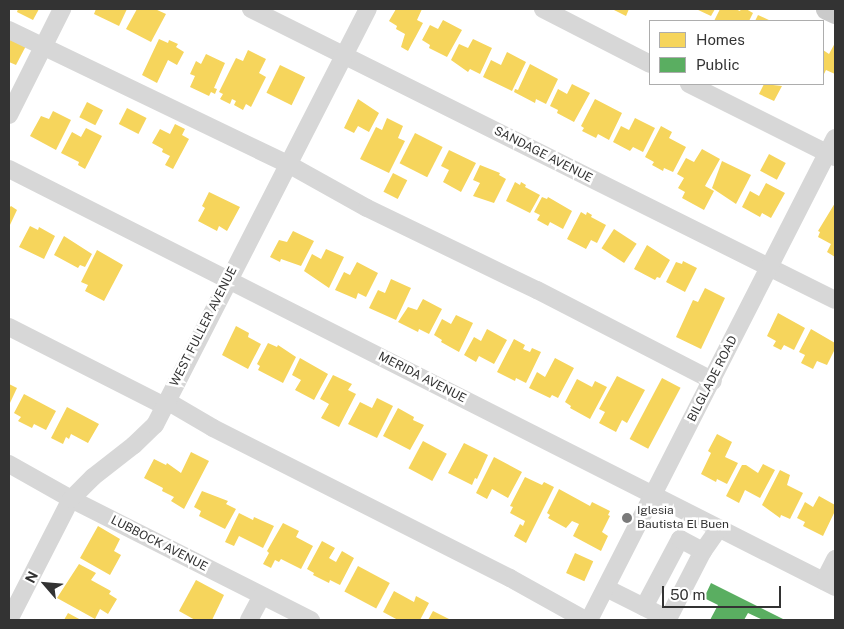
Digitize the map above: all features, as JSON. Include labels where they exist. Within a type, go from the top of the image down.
[{"type":"main road","points":[[826,9],[835,14]]},
{"type":"street","points":[[9,115],[62,9]]},
{"type":"street","name":"SANDAGE AVENUE","points":[[251,9],[835,300]]},
{"type":"street","name":"WEST FULLER AVENUE","points":[[9,620],[71,499],[93,477],[134,445],[155,425],[368,9]]},
{"type":"street","points":[[543,9],[649,63]]},
{"type":"street","points":[[9,30],[288,164],[366,208],[537,290],[712,381]]},
{"type":"street","points":[[691,85],[831,155]]},
{"type":"street","name":"BILGLADE ROAD","points":[[590,620],[770,269],[831,155],[835,138]]},
{"type":"street","name":"MERIDA AVENUE","points":[[9,169],[830,584]]},
{"type":"street","points":[[9,327],[166,403],[510,578],[586,620]]},
{"type":"street","name":"LUBBOCK AVENUE","points":[[9,464],[71,499],[311,620]]},
{"type":"street","points":[[606,588],[668,620],[718,528]]},
{"type":"street","points":[[644,608],[680,539],[704,551]]},
{"type":"street","points":[[830,584],[835,559]]},
{"type":"street","points":[[250,620],[262,596]]},
{"type":"building: Homes","points":[[18,9],[39,9],[33,20],[17,12]]},
{"type":"building: Homes","points":[[96,9],[127,9],[119,26],[94,14]]},
{"type":"building: Homes","points":[[137,9],[155,9],[166,14],[151,42],[126,29]]},
{"type":"building: Homes","points":[[396,9],[422,9],[417,20],[423,23],[408,51],[401,47],[405,34],[396,29],[397,26],[389,21]]},
{"type":"building: Homes","points":[[612,9],[629,9],[626,16]]},
{"type":"building: Homes","points":[[696,9],[715,9],[711,16]]},
{"type":"building: Homes","points":[[720,9],[740,11],[741,9],[746,9],[753,13],[750,20],[714,20]]},
{"type":"building: Homes","points":[[758,15],[769,20],[756,20]]},
{"type":"building: Homes","points":[[443,20],[462,30],[447,57],[429,48],[430,45],[422,40],[430,25],[438,29]]},
{"type":"building: Homes","points":[[9,33],[28,42],[16,65],[9,62]]},
{"type":"building: Homes","points":[[159,39],[168,43],[169,40],[178,44],[176,47],[184,52],[177,65],[168,60],[157,83],[142,75]]},
{"type":"building: Homes","points":[[473,39],[492,48],[480,74],[470,69],[468,72],[451,60],[459,44],[468,48]]},
{"type":"building: Homes","points":[[835,43],[835,74],[826,70],[824,74],[824,51],[829,54]]},
{"type":"building: Homes","points":[[248,50],[266,59],[259,73],[266,77],[251,107],[246,104],[243,110],[234,105],[236,101],[232,99],[230,104],[220,99],[223,94],[219,92],[236,58],[243,61]]},
{"type":"building: Homes","points":[[507,52],[526,62],[512,91],[483,77],[491,60],[501,65]]},
{"type":"building: Homes","points":[[206,54],[225,63],[214,88],[217,89],[215,94],[211,92],[209,96],[190,87],[195,76],[190,74],[196,61],[201,64]]},
{"type":"building: Homes","points":[[530,64],[558,79],[546,104],[536,99],[535,103],[514,92],[515,89],[518,90]]},
{"type":"building: Homes","points":[[280,65],[305,77],[292,105],[266,93]]},
{"type":"building: Homes","points":[[572,84],[590,93],[574,122],[557,113],[558,110],[550,106],[558,89],[567,94]]},
{"type":"building: Homes","points":[[764,85],[782,86],[774,101],[759,94]]},
{"type":"building: Homes","points":[[358,99],[379,113],[369,132],[358,126],[354,133],[344,128]]},
{"type":"building: Homes","points":[[595,99],[622,113],[609,140],[598,134],[596,138],[582,131],[584,128],[581,126]]},
{"type":"building: Homes","points":[[87,102],[103,110],[95,125],[79,117]]},
{"type":"building: Homes","points":[[127,108],[147,118],[138,134],[119,124]]},
{"type":"building: Homes","points":[[53,111],[71,120],[56,150],[30,136],[41,116],[49,119]]},
{"type":"building: Homes","points":[[387,118],[403,126],[398,138],[405,141],[389,173],[360,159],[376,127],[382,130]]},
{"type":"building: Homes","points":[[635,118],[655,128],[643,152],[633,147],[630,151],[613,142],[621,126],[629,130]]},
{"type":"building: Homes","points":[[175,124],[185,129],[182,135],[189,139],[173,169],[165,165],[170,156],[162,152],[163,149],[152,143],[160,129],[170,134]]},
{"type":"building: Homes","points":[[661,126],[672,132],[669,138],[686,147],[673,172],[664,168],[663,171],[652,165],[654,162],[645,157]]},
{"type":"building: Homes","points":[[86,128],[102,136],[85,169],[78,165],[79,162],[61,153],[72,132],[81,137]]},
{"type":"building: Homes","points":[[415,133],[443,147],[427,177],[400,163]]},
{"type":"building: Homes","points":[[702,149],[720,159],[705,186],[714,191],[704,210],[682,198],[685,192],[678,188],[684,178],[677,174],[686,158],[694,162]]},
{"type":"building: Homes","points":[[449,150],[476,163],[461,192],[443,182],[449,170],[441,166]]},
{"type":"building: Homes","points":[[769,154],[786,163],[777,180],[760,171]]},
{"type":"building: Homes","points":[[722,161],[751,175],[736,204],[712,188]]},
{"type":"building: Homes","points":[[480,165],[500,173],[499,175],[506,179],[494,203],[473,196],[480,183],[473,180]]},
{"type":"building: Homes","points":[[393,173],[407,180],[398,199],[383,192]]},
{"type":"building: Homes","points":[[515,182],[520,185],[521,182],[526,185],[525,187],[540,195],[530,213],[506,201]]},
{"type":"building: Homes","points":[[766,183],[785,193],[771,218],[762,213],[760,217],[742,207],[750,191],[759,196]]},
{"type":"building: Homes","points":[[209,192],[240,207],[227,231],[219,226],[217,231],[198,221],[205,208],[202,206]]},
{"type":"building: Homes","points":[[542,197],[547,199],[548,197],[572,211],[563,229],[550,222],[548,226],[537,220],[540,215],[534,212]]},
{"type":"building: Homes","points":[[835,203],[835,257],[827,252],[831,244],[818,237],[820,232],[818,231]]},
{"type":"building: Homes","points":[[11,206],[17,210],[9,227],[9,208]]},
{"type":"building: Homes","points":[[581,212],[586,215],[587,212],[592,215],[591,217],[606,225],[597,243],[591,240],[586,249],[567,239]]},
{"type":"building: Homes","points":[[30,226],[38,230],[39,227],[55,236],[44,259],[19,247]]},
{"type":"building: Homes","points":[[614,229],[637,244],[624,263],[601,248]]},
{"type":"building: Homes","points":[[293,231],[314,241],[301,266],[281,259],[280,262],[270,257],[279,240],[287,242]]},
{"type":"building: Homes","points":[[64,236],[92,254],[85,267],[80,265],[78,268],[54,255]]},
{"type":"building: Homes","points":[[647,245],[670,260],[660,278],[657,277],[655,280],[634,269]]},
{"type":"building: Homes","points":[[326,249],[344,257],[329,288],[304,271],[312,254],[321,259]]},
{"type":"building: Homes","points":[[97,250],[123,265],[104,301],[85,291],[88,285],[81,282]]},
{"type":"building: Homes","points":[[683,261],[697,268],[685,292],[666,282],[676,262],[682,264]]},
{"type":"building: Homes","points":[[357,262],[378,273],[366,297],[358,293],[356,299],[335,290],[344,272],[350,275]]},
{"type":"building: Homes","points":[[391,279],[411,288],[396,320],[369,308],[378,290],[385,293]]},
{"type":"building: Homes","points":[[705,288],[725,298],[701,349],[676,337],[693,300],[698,302]]},
{"type":"building: Homes","points":[[423,299],[442,309],[429,334],[419,329],[418,332],[398,322],[408,307],[417,310]]},
{"type":"building: Homes","points":[[778,313],[805,328],[794,350],[784,345],[781,350],[773,346],[776,341],[767,336]]},
{"type":"building: Homes","points":[[456,315],[473,323],[459,352],[441,342],[442,340],[434,335],[442,319],[451,324]]},
{"type":"building: Homes","points":[[236,326],[249,333],[248,337],[261,344],[248,369],[222,355]]},
{"type":"building: Homes","points":[[487,329],[507,340],[494,364],[479,356],[476,362],[464,355],[474,337],[481,341]]},
{"type":"building: Homes","points":[[811,329],[835,343],[835,349],[827,365],[817,361],[813,369],[801,363],[805,355],[799,352]]},
{"type":"building: Homes","points":[[514,339],[525,345],[523,349],[530,352],[532,348],[541,352],[526,383],[516,378],[515,381],[497,372]]},
{"type":"building: Homes","points":[[268,343],[277,347],[278,345],[296,357],[283,383],[258,370],[260,366],[257,364]]},
{"type":"building: Homes","points":[[300,358],[328,374],[314,400],[295,390],[301,380],[292,375]]},
{"type":"building: Homes","points":[[555,358],[574,368],[558,398],[552,395],[550,398],[529,388],[537,372],[545,377]]},
{"type":"building: Homes","points":[[333,375],[352,384],[348,390],[356,394],[339,427],[321,418],[329,404],[320,399]]},
{"type":"building: Homes","points":[[617,376],[645,390],[627,423],[622,420],[616,432],[599,423],[605,412],[599,409]]},
{"type":"building: Homes","points":[[662,378],[681,388],[648,449],[630,439]]},
{"type":"building: Homes","points":[[577,379],[592,387],[595,381],[607,387],[590,419],[570,408],[571,406],[565,402]]},
{"type":"building: Homes","points":[[9,384],[17,388],[9,405]]},
{"type":"building: Homes","points":[[24,394],[56,411],[46,430],[34,424],[32,428],[18,421],[21,417],[14,413]]},
{"type":"building: Homes","points":[[377,398],[393,406],[377,438],[348,424],[360,402],[372,408]]},
{"type":"building: Homes","points":[[67,407],[99,424],[88,443],[71,434],[69,439],[66,437],[63,444],[51,438]]},
{"type":"building: Homes","points":[[398,408],[414,417],[413,420],[424,425],[410,450],[383,436]]},
{"type":"building: Homes","points":[[717,434],[732,442],[725,457],[738,463],[727,484],[717,479],[716,482],[701,474],[711,453],[708,451]]},
{"type":"building: Homes","points":[[423,441],[447,454],[432,481],[408,468]]},
{"type":"building: Homes","points":[[464,443],[488,455],[477,479],[475,478],[472,485],[448,473]]},
{"type":"building: Homes","points":[[191,452],[209,461],[184,509],[171,501],[174,497],[162,491],[163,488],[144,478],[154,459],[166,465],[167,463],[181,473]]},
{"type":"building: Homes","points":[[494,457],[522,472],[508,498],[492,489],[487,499],[476,493]]},
{"type":"building: Homes","points":[[763,464],[775,470],[760,498],[745,490],[739,503],[726,496],[742,465],[746,465],[758,473]]},
{"type":"building: Homes","points":[[780,470],[790,475],[787,485],[803,493],[790,519],[781,515],[780,518],[762,505]]},
{"type":"building: Homes","points":[[525,477],[542,485],[544,482],[554,487],[526,543],[514,536],[520,524],[523,526],[525,521],[510,513],[513,507],[510,506]]},
{"type":"building: Homes","points":[[559,489],[590,506],[592,502],[610,511],[608,515],[610,516],[602,532],[608,536],[601,551],[573,536],[579,524],[572,521],[566,528],[548,518],[550,515],[547,513]]},
{"type":"building: Homes","points":[[202,491],[228,501],[226,504],[236,509],[225,529],[199,516],[201,511],[194,507]]},
{"type":"building: Homes","points":[[819,496],[835,505],[835,511],[823,536],[803,526],[805,522],[797,518],[805,502],[813,507]]},
{"type":"building: Homes","points":[[239,513],[253,520],[254,517],[274,526],[263,548],[239,536],[234,546],[225,542]]},
{"type":"building: Homes","points":[[283,523],[299,531],[296,537],[313,546],[301,569],[281,559],[279,562],[275,560],[271,568],[263,564],[269,553],[267,551]]},
{"type":"building: Homes","points":[[98,526],[120,539],[114,551],[121,555],[110,575],[80,558]]},
{"type":"building: Homes","points":[[322,541],[335,548],[329,558],[336,562],[342,551],[354,558],[340,585],[330,580],[329,583],[313,575],[314,573],[307,569]]},
{"type":"building: Homes","points":[[575,553],[593,561],[584,581],[566,573]]},
{"type":"building: Homes","points":[[79,564],[96,573],[91,580],[111,591],[109,594],[117,599],[108,614],[100,609],[95,619],[57,598]]},
{"type":"building: Homes","points":[[358,566],[390,583],[376,609],[344,592]]},
{"type":"building: Homes","points":[[196,580],[224,595],[212,620],[195,620],[179,611]]},
{"type":"building: Homes","points":[[394,591],[414,602],[416,596],[429,603],[420,620],[398,620],[383,612]]},
{"type":"building: Homes","points":[[433,611],[451,620],[428,620]]},
{"type":"building: Homes","points":[[68,613],[81,620],[64,620]]},
{"type":"building: Public","points":[[711,583],[785,620],[763,620],[748,613],[744,620],[710,620],[718,605],[704,598]]},
{"type":"place","name":"Iglesia Bautista El Buen","points":[[627,518]]}]
